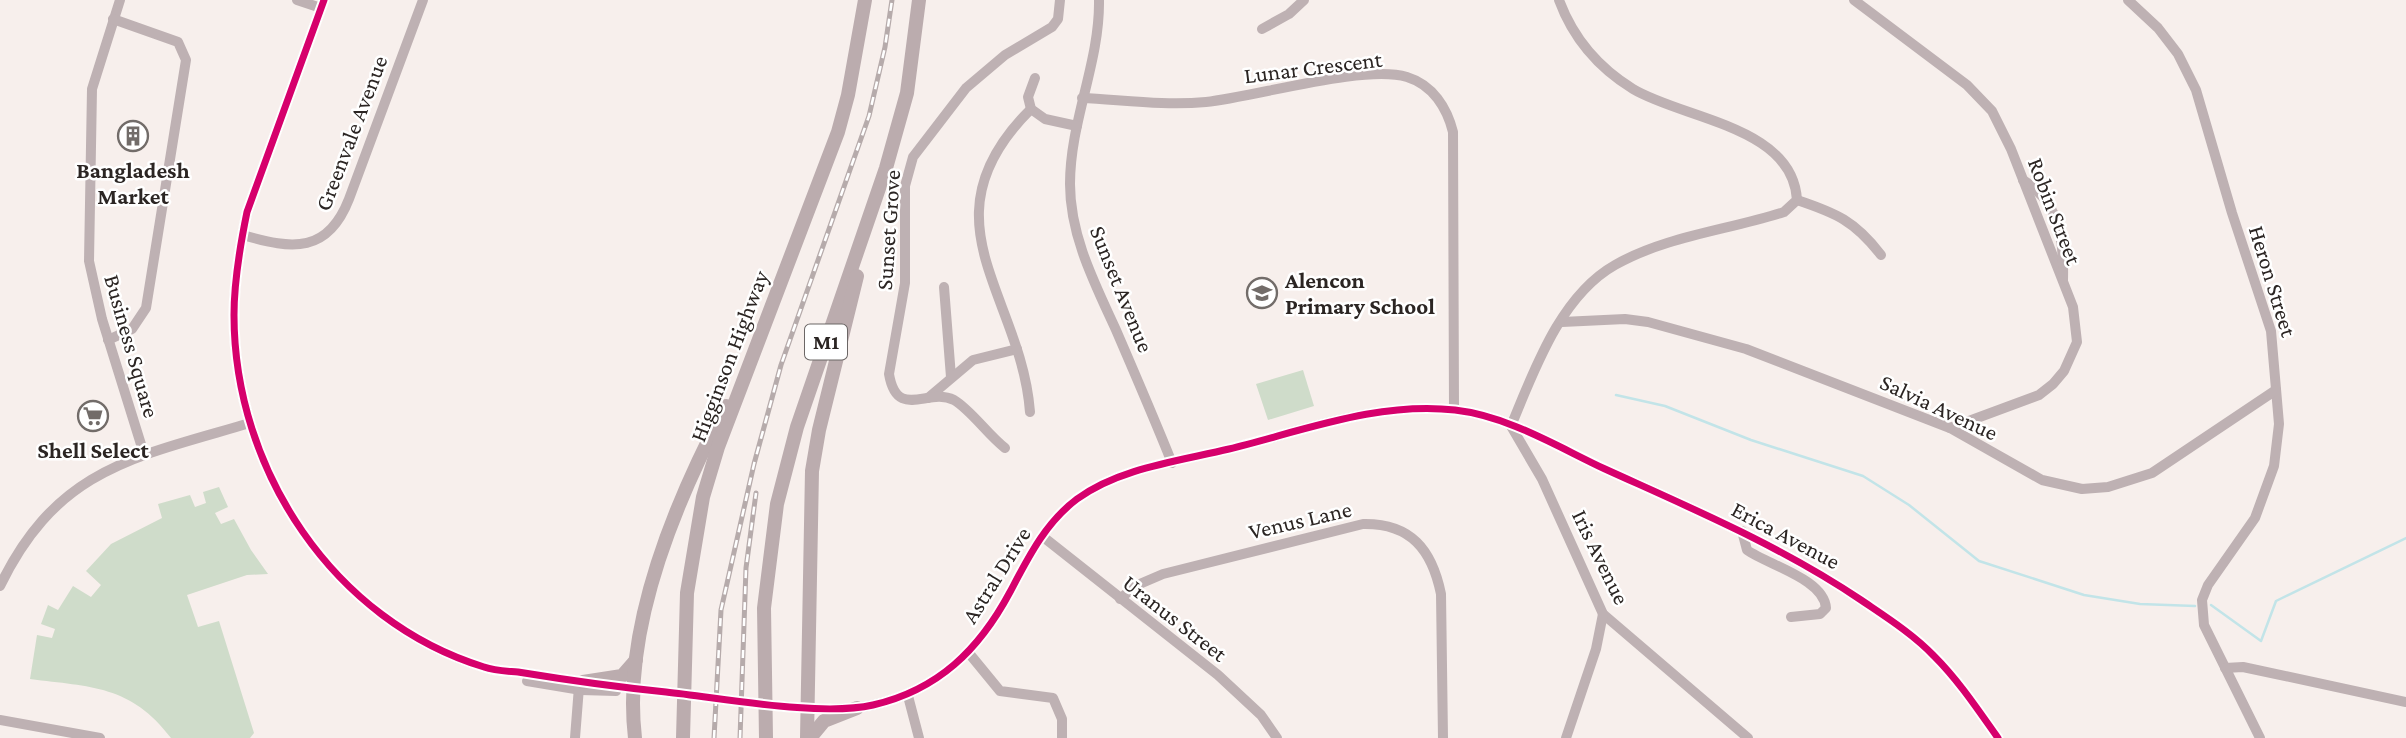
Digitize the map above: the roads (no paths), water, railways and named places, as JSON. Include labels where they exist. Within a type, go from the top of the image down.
[{"type":"highway","name":"Higginson Highway","points":[[683,738],[687,593],[703,497],[754,352],[838,132],[851,84],[865,0]]},
{"type":"highway","name":"M1","points":[[766,738],[765,596],[770,549],[786,463],[886,168],[907,93],[919,0]]},
{"type":"highway","points":[[808,738],[812,471],[833,372],[886,168]]},
{"type":"highway","points":[[635,738],[633,689],[636,660],[665,543],[709,437],[754,352]]},
{"type":"highway","points":[[582,686],[622,676],[636,660]]},
{"type":"highway","points":[[808,738],[824,720],[857,708]]},
{"type":"street","name":"Business Square","points":[[120,0],[96,73],[90,106],[89,261],[108,340],[145,454]]},
{"type":"street","points":[[297,0],[322,4],[265,160],[243,235],[234,315],[238,371],[250,424],[283,504],[319,556],[344,582],[401,628],[460,659],[521,680],[582,686]]},
{"type":"street","name":"Greenvale Avenue","points":[[243,235],[297,245],[309,244],[334,229],[346,208],[423,0]]},
{"type":"street","name":"Sunset Grove","points":[[1005,448],[957,402],[947,397],[906,400],[898,396],[891,386],[889,374],[906,274],[905,186],[908,169],[923,140],[966,88],[1004,55],[1052,27],[1058,19],[1060,0]]},
{"type":"street","name":"Sunset Avenue","points":[[1098,0],[1096,40],[1082,98],[1069,185],[1075,230],[1088,268],[1172,463]]},
{"type":"street","points":[[1262,29],[1289,14],[1304,0]]},
{"type":"street","points":[[1559,0],[1583,45],[1605,68],[1635,90],[1756,140],[1785,164],[1796,182],[1797,200]]},
{"type":"street","name":"Robin Street","points":[[1854,0],[1979,96],[2002,128],[2073,307],[2077,342],[2064,371],[2039,395],[1950,428]]},
{"type":"street","name":"Heron Street","points":[[2128,0],[2158,28],[2178,54],[2196,90],[2232,213],[2271,331],[2278,438],[2266,493],[2255,518],[2208,585],[2202,600],[2204,625],[2260,738]]},
{"type":"street","points":[[108,340],[132,328],[146,308],[186,60],[184,50],[178,43],[113,19]]},
{"type":"street","name":"Lunar Crescent","points":[[1082,98],[1206,102],[1370,75],[1408,77],[1435,95],[1448,112],[1453,132],[1454,410]]},
{"type":"street","points":[[1035,78],[1028,97],[1031,109],[1045,119],[1077,126]]},
{"type":"street","points":[[1030,412],[1025,369],[995,296],[978,214],[980,198],[994,155],[1010,130],[1031,109]]},
{"type":"street","points":[[2022,180],[2040,191],[2058,223],[2063,240],[2063,284]]},
{"type":"street","points":[[1797,200],[1849,220],[1881,255]]},
{"type":"street","points":[[1511,426],[1562,322],[1588,287],[1615,265],[1671,243],[1784,212],[1797,200]]},
{"type":"street","points":[[944,287],[951,377]]},
{"type":"street","name":"Salvia Avenue","points":[[1562,322],[1625,319],[1696,334],[1791,365],[1950,428],[2042,480],[2072,488],[2108,487],[2152,473],[2276,390]]},
{"type":"street","points":[[928,398],[972,360],[1017,349]]},
{"type":"street","name":"Astral Drive","points":[[582,686],[808,707],[857,708],[908,696],[925,687],[968,652],[998,614],[1042,536],[1069,506],[1089,491],[1126,475],[1373,413],[1454,410],[1511,426]]},
{"type":"street","points":[[0,586],[20,547],[68,494],[101,471],[145,454],[250,424]]},
{"type":"street","name":"Erica Avenue","points":[[1511,426],[1742,531],[1825,576],[1921,644],[1950,674],[1998,738]]},
{"type":"street","name":"Iris Avenue","points":[[1511,426],[1542,479],[1604,614],[1748,738]]},
{"type":"street","name":"Venus Lane","points":[[1120,599],[1148,579],[1201,564],[1363,524],[1378,524],[1398,530],[1416,541],[1428,554],[1437,571],[1441,594],[1443,738]]},
{"type":"street","points":[[1742,531],[1747,550],[1806,581],[1826,602],[1826,608],[1819,614],[1791,617]]},
{"type":"street","name":"Uranus Street","points":[[1042,536],[1243,697],[1277,738]]},
{"type":"street","points":[[1566,738],[1596,649],[1604,614]]},
{"type":"street","points":[[968,652],[1000,691],[1053,698],[1062,719],[1062,738]]},
{"type":"street","points":[[2225,668],[2243,667],[2406,702]]},
{"type":"street","points":[[497,671],[582,686]]},
{"type":"street","points":[[575,738],[582,686]]},
{"type":"street","points":[[908,696],[919,738]]},
{"type":"street","points":[[0,720],[100,738]]},
{"type":"waterway","points":[[1616,395],[1665,406],[1751,440],[1863,476],[1909,505],[1979,561],[2084,595],[2140,604],[2195,606]]},
{"type":"waterway","points":[[2211,605],[2261,641],[2276,601],[2406,538]]},
{"type":"railway","points":[[714,738],[721,610],[754,464],[781,365],[869,116],[885,47],[892,0]]},
{"type":"railway","points":[[740,738],[746,568],[756,493]]},
{"type":"place","name":"Bangladesh Market","points":[[133,136]]},
{"type":"place","name":"Alencon Primary School","points":[[1262,293]]},
{"type":"place","name":"Shell Select","points":[[93,416]]}]
